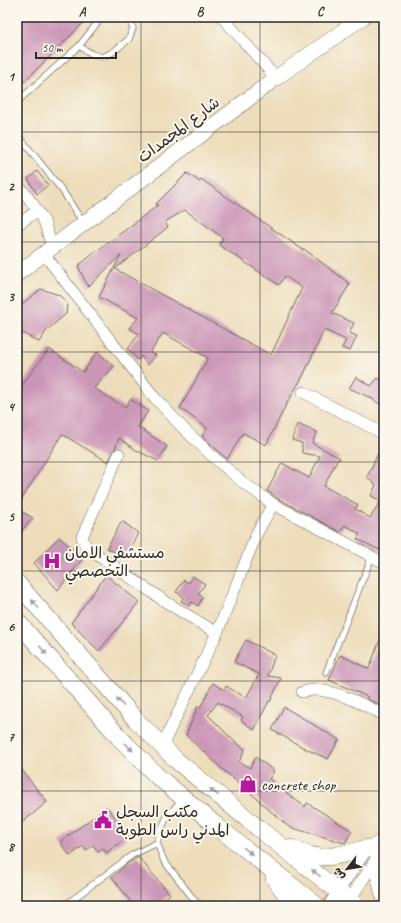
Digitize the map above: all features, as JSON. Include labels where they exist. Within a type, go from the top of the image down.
[{"type":"main road","name":"شارع المجمدات","points":[[17,274],[276,78],[363,17]]},
{"type":"main road","points":[[17,583],[127,709],[176,760],[348,901]]},
{"type":"main road","points":[[17,621],[118,736],[156,775],[219,828],[317,906]]},
{"type":"main road","points":[[263,832],[304,854],[321,857],[340,855],[378,845],[379,875],[384,895]]},
{"type":"main road","points":[[265,865],[285,893],[290,906]]},
{"type":"street","points":[[222,17],[276,78]]},
{"type":"street","points":[[17,183],[44,221],[48,250],[155,398],[183,428],[231,472],[273,504],[384,563]]},
{"type":"street","points":[[17,225],[37,211]]},
{"type":"street","points":[[303,392],[384,434]]},
{"type":"street","points":[[119,454],[82,537],[85,545],[93,552],[163,599],[217,633]]},
{"type":"street","points":[[162,746],[217,633],[257,533],[273,504]]},
{"type":"street","points":[[302,692],[314,690],[330,692],[354,700],[384,715]]},
{"type":"street","points":[[328,906],[348,901],[378,845]]},
{"type":"lane","points":[[17,102],[79,46],[102,17]]},
{"type":"lane","points":[[79,46],[92,54],[102,56],[113,52],[129,39],[132,28],[127,17]]},
{"type":"lane","points":[[17,134],[62,190],[84,223]]},
{"type":"lane","points":[[326,673],[372,556]]},
{"type":"lane","points":[[183,798],[167,817],[160,831],[157,844],[164,861],[200,906]]},
{"type":"lane","points":[[64,906],[132,855],[157,844]]},
{"type":"building","points":[[17,17],[89,17],[24,82],[17,75]]},
{"type":"building","points":[[37,171],[48,185],[37,194],[28,179]]},
{"type":"building","points":[[187,173],[200,182],[201,179],[303,250],[304,249],[350,284],[332,313],[354,323],[349,333],[357,336],[350,351],[342,348],[346,340],[324,330],[303,376],[287,403],[266,445],[243,433],[227,459],[202,436],[207,428],[180,408],[208,358],[163,333],[150,353],[156,355],[148,365],[141,356],[138,360],[128,349],[139,334],[129,328],[138,318],[99,297],[121,255],[88,287],[78,266],[158,205],[156,204]],"holes":[[[185,210],[223,238],[219,245],[279,285],[285,276],[302,288],[271,355],[115,269],[168,227],[165,222]]]},
{"type":"building","points":[[41,289],[59,295],[67,303],[66,314],[47,330],[39,342],[17,330],[17,308]]},
{"type":"building","points":[[49,349],[83,372],[97,352],[114,366],[94,388],[125,408],[130,399],[148,411],[138,427],[167,446],[158,461],[136,450],[119,438],[108,462],[62,434],[17,507],[17,392]]},
{"type":"building","points":[[356,377],[371,386],[378,378],[384,383],[384,406],[349,388]]},
{"type":"building","points":[[297,424],[317,432],[312,443],[340,458],[338,459],[324,486],[358,505],[355,509],[370,518],[381,501],[371,496],[376,485],[367,477],[384,441],[384,552],[357,539],[360,534],[345,525],[340,532],[277,498],[267,491],[282,463],[309,478],[320,456],[302,453],[302,443],[292,440]]},
{"type":"building","points":[[17,509],[33,518],[17,536]]},
{"type":"building","points":[[122,521],[138,533],[125,558],[107,548]]},
{"type":"building","points":[[59,537],[83,558],[58,590],[34,563]]},
{"type":"building","points":[[106,575],[139,602],[99,651],[71,623]]},
{"type":"building","points":[[193,576],[205,584],[198,594],[203,597],[198,606],[192,602],[189,606],[181,601],[184,597],[176,592],[184,580],[189,583]]},
{"type":"building","points":[[383,632],[384,707],[367,699],[368,697],[329,680],[340,655],[369,669]]},
{"type":"building","points":[[246,640],[275,655],[268,676],[281,678],[270,702],[269,701],[254,730],[241,720],[243,717],[218,702],[208,715],[236,743],[245,749],[239,762],[250,768],[256,757],[274,771],[269,779],[305,807],[307,803],[352,831],[345,843],[289,827],[222,769],[186,735],[198,706],[200,708],[213,683],[224,690],[226,686],[246,698],[259,674],[234,662]]},
{"type":"building","points":[[284,707],[339,740],[328,759],[306,749],[272,730]]},
{"type":"building","points":[[17,764],[47,802],[17,827]]},
{"type":"building","points":[[107,807],[129,836],[106,853],[103,848],[98,852],[93,845],[86,851],[83,846],[70,856],[60,842]]},
{"type":"building","points":[[138,857],[170,894],[156,906],[134,906],[112,877]]},
{"type":"place","name":"مستشفى الامان التخصصي","points":[[52,561]]},
{"type":"place","name":"concrete shop","points":[[248,784]]},
{"type":"place","name":"مكتب السجل المدني راس الطوبة","points":[[103,820]]}]
